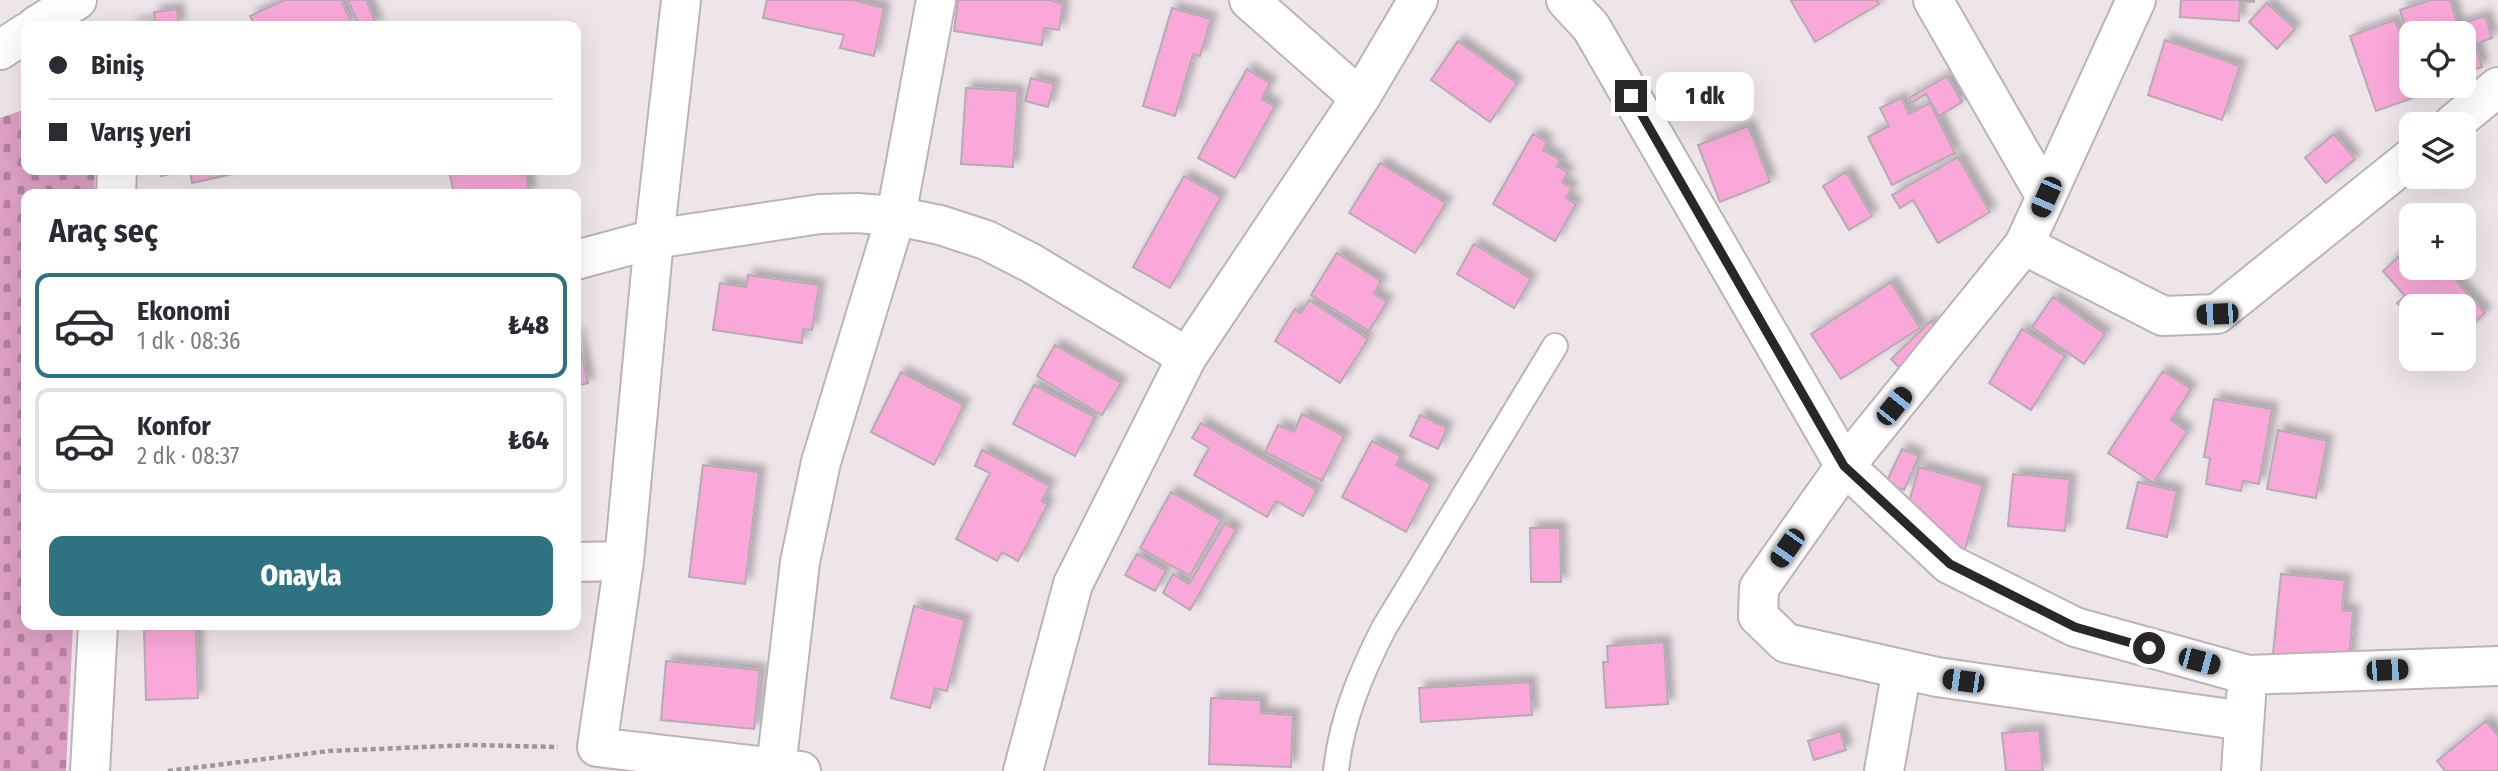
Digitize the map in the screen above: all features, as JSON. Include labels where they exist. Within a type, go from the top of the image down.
[{"type":"street","points":[[681,0],[654,239],[624,561],[597,747],[788,769],[800,562],[821,462],[896,216],[936,0]]},
{"type":"street","points":[[1249,0],[1360,98]]},
{"type":"street","points":[[1023,771],[1073,584],[1187,357],[1360,98],[1418,0]]},
{"type":"street","points":[[1566,0],[1591,27],[1844,466],[1950,564],[2075,627],[2248,675],[2498,666]]},
{"type":"street","points":[[1933,0],[2046,197]]},
{"type":"street","points":[[2136,0],[2025,245],[1844,466],[1759,588],[1758,615],[1786,643],[1937,677],[2244,722]]},
{"type":"street","points":[[48,21],[75,10]]},
{"type":"street","points":[[0,50],[21,36]]},
{"type":"street","points":[[2467,112],[2498,88]]},
{"type":"street","points":[[2025,245],[2162,316],[2217,314],[2399,167]]},
{"type":"street","points":[[581,259],[654,239],[820,214],[896,216],[940,225],[997,246],[1031,263],[1187,357]]},
{"type":"street","points":[[581,562],[624,561]]},
{"type":"street","points":[[89,771],[98,630]]},
{"type":"street","points":[[1884,771],[1902,669]]},
{"type":"street","points":[[2241,771],[2248,675]]},
{"type":"lane","points":[[1336,771],[1347,715],[1362,671],[1384,628],[1555,346]]},
{"type":"path","points":[[168,771],[329,751],[471,745],[597,747]]},
{"type":"green space","points":[[21,111],[21,175],[95,175],[94,189],[21,189],[21,630],[73,630],[66,771],[0,771],[0,118]]},
{"type":"building","points":[[284,0],[341,0],[351,21],[252,21],[250,16]]},
{"type":"building","points":[[348,0],[366,0],[375,21],[357,21]]},
{"type":"building","points":[[767,0],[853,0],[884,8],[874,56],[840,48],[844,35],[763,18]]},
{"type":"building","points":[[958,0],[1049,0],[1063,4],[1059,30],[1044,28],[1042,45],[954,31]]},
{"type":"building","points":[[1877,0],[1879,4],[1815,42],[1791,1]]},
{"type":"building","points":[[2181,0],[2254,0],[2254,2],[2240,1],[2239,21],[2180,17]]},
{"type":"building","points":[[2431,0],[2450,0],[2457,21],[2404,21],[2400,10]]},
{"type":"building","points":[[2267,3],[2295,29],[2277,49],[2249,22]]},
{"type":"building","points":[[1172,8],[1211,19],[1200,56],[1193,54],[1175,116],[1143,106]]},
{"type":"building","points":[[177,9],[178,21],[155,21],[154,12]]},
{"type":"building","points":[[2485,16],[2492,38],[2476,44],[2476,21],[2470,21]]},
{"type":"building","points":[[2395,20],[2399,31],[2399,98],[2413,98],[2376,111],[2350,36]]},
{"type":"building","points":[[2165,40],[2240,66],[2222,120],[2148,95]]},
{"type":"building","points":[[1458,41],[1517,83],[1490,122],[1431,80]]},
{"type":"building","points":[[2476,47],[2482,67],[2476,69]]},
{"type":"building","points":[[1247,69],[1270,83],[1262,99],[1275,106],[1235,178],[1198,158]]},
{"type":"building","points":[[1947,76],[1962,102],[1939,116],[1926,94],[1911,103],[1909,98]]},
{"type":"building","points":[[1031,78],[1054,84],[1048,107],[1025,101]]},
{"type":"building","points":[[966,88],[1018,91],[1013,167],[961,164]]},
{"type":"building","points":[[1901,98],[1909,114],[1930,103],[1955,153],[1892,185],[1868,137],[1889,126],[1880,108]]},
{"type":"building","points":[[1748,126],[1770,182],[1720,202],[1698,145]]},
{"type":"building","points":[[1533,134],[1547,142],[1543,150],[1560,160],[1557,166],[1568,172],[1562,182],[1572,188],[1566,198],[1576,204],[1555,241],[1493,204]]},
{"type":"building","points":[[2334,134],[2355,159],[2326,183],[2305,158]]},
{"type":"building","points":[[1958,157],[1990,212],[1938,243],[1913,200],[1900,208],[1892,195]]},
{"type":"building","points":[[1380,163],[1446,203],[1415,253],[1349,213]]},
{"type":"building","points":[[1846,172],[1872,216],[1849,230],[1823,186]]},
{"type":"building","points":[[191,175],[228,175],[192,183]]},
{"type":"building","points":[[450,175],[526,175],[529,189],[453,189]]},
{"type":"building","points":[[1184,176],[1221,197],[1170,288],[1133,267]]},
{"type":"building","points":[[1474,244],[1531,279],[1514,308],[1457,274]]},
{"type":"building","points":[[1337,253],[1381,281],[1374,294],[1387,302],[1369,331],[1311,295]]},
{"type":"building","points":[[2399,257],[2399,280],[2456,280],[2468,294],[2403,294],[2383,271]]},
{"type":"building","points":[[748,275],[819,285],[812,330],[803,329],[802,343],[713,330],[720,283],[746,287]]},
{"type":"building","points":[[1891,282],[1920,328],[1841,379],[1811,334]]},
{"type":"building","points":[[2053,297],[2105,334],[2084,364],[2032,327]]},
{"type":"building","points":[[1309,300],[1368,339],[1340,383],[1275,341],[1295,309],[1301,313]]},
{"type":"building","points":[[2476,303],[2485,313],[2476,321]]},
{"type":"building","points":[[1931,321],[1945,335],[1905,374],[1891,359]]},
{"type":"building","points":[[2022,329],[2065,356],[2031,410],[1989,383]]},
{"type":"building","points":[[1055,345],[1121,383],[1102,415],[1037,376]]},
{"type":"building","points":[[581,353],[588,383],[581,385]]},
{"type":"building","points":[[2163,371],[2191,389],[2171,420],[2187,432],[2153,483],[2108,453]]},
{"type":"building","points":[[901,372],[964,405],[934,465],[871,432]]},
{"type":"building","points":[[1034,385],[1095,417],[1075,456],[1013,424]]},
{"type":"building","points":[[2214,399],[2272,409],[2259,484],[2243,481],[2241,491],[2206,484],[2210,458],[2204,457]]},
{"type":"building","points":[[1302,414],[1344,436],[1322,481],[1265,452],[1278,425],[1294,432]]},
{"type":"building","points":[[1420,415],[1447,428],[1438,449],[1410,436]]},
{"type":"building","points":[[1201,423],[1317,490],[1303,516],[1276,501],[1267,517],[1194,475],[1209,448],[1192,438]]},
{"type":"building","points":[[2278,430],[2327,441],[2316,498],[2267,489]]},
{"type":"building","points":[[1372,441],[1401,456],[1396,465],[1431,484],[1406,532],[1342,497]]},
{"type":"building","points":[[1902,449],[1919,456],[1904,490],[1886,483]]},
{"type":"building","points":[[982,450],[1050,486],[1042,501],[1048,504],[1018,561],[1002,552],[997,561],[956,539],[990,473],[975,466]]},
{"type":"building","points":[[703,465],[759,472],[745,584],[689,577]]},
{"type":"building","points":[[1919,467],[1983,485],[1965,550],[1937,542],[1904,520]]},
{"type":"building","points":[[2013,474],[2070,479],[2065,531],[2008,526]]},
{"type":"building","points":[[2138,482],[2177,491],[2167,537],[2127,528]]},
{"type":"building","points":[[1171,492],[1221,520],[1190,576],[1140,548]]},
{"type":"building","points":[[1225,523],[1236,530],[1190,610],[1163,593],[1173,574],[1189,584]]},
{"type":"building","points":[[1530,528],[1560,528],[1561,582],[1531,582]]},
{"type":"building","points":[[1137,554],[1166,571],[1155,591],[1125,575]]},
{"type":"building","points":[[2281,574],[2345,580],[2342,610],[2353,611],[2349,661],[2273,654]]},
{"type":"building","points":[[914,606],[965,620],[947,691],[935,688],[930,708],[891,698]]},
{"type":"building","points":[[144,630],[196,630],[198,698],[146,700]]},
{"type":"building","points":[[1664,642],[1668,704],[1606,708],[1603,662],[1608,662],[1607,646]]},
{"type":"building","points":[[666,661],[760,670],[754,729],[661,720]]},
{"type":"building","points":[[1530,682],[1532,715],[1421,722],[1419,688]]},
{"type":"building","points":[[1211,698],[1261,700],[1261,713],[1293,715],[1291,767],[1209,764]]},
{"type":"building","points":[[2486,721],[2498,736],[2498,771],[2445,771],[2437,761]]},
{"type":"building","points":[[2039,730],[2043,771],[2006,771],[2002,733]]},
{"type":"building","points":[[1840,731],[1846,750],[1814,760],[1808,741]]},
{"type":"route","points":[[1631,96],[1844,466],[1950,564],[2075,627],[2149,648]]}]
